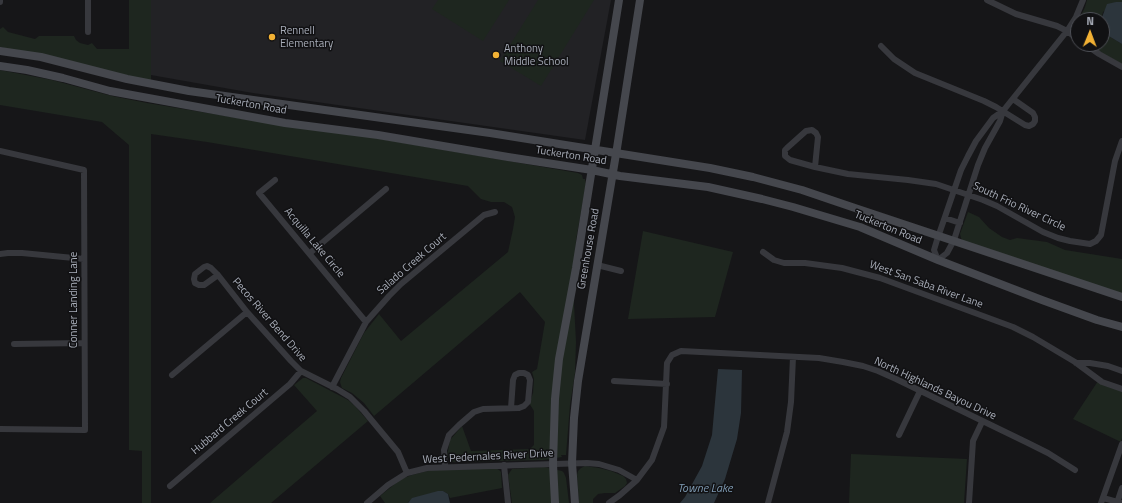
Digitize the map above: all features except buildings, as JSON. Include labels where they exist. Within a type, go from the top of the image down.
[{"type":"main road","name":"Greenhouse Road","points":[[555,503],[553,464],[555,399],[559,359],[576,268],[619,0]]},
{"type":"main road","name":"Greenhouse Road","points":[[575,503],[572,464],[574,418],[578,381],[613,174],[640,0]]},
{"type":"main road","name":"Tuckerton Road","points":[[0,50],[41,57],[127,79],[180,89],[490,133],[710,168],[753,177],[802,190],[954,240],[1122,298]]},
{"type":"main road","name":"Tuckerton Road","points":[[0,66],[63,78],[110,91],[177,102],[285,123],[378,135],[613,174],[708,187],[793,207],[860,228],[938,260],[1056,305],[1122,328]]},
{"type":"main road","points":[[177,102],[180,89]]},
{"type":"street","points":[[88,0],[88,32]]},
{"type":"street","points":[[987,0],[1016,14],[1057,26],[1070,33]]},
{"type":"street","points":[[1003,111],[1000,121],[985,148],[954,240],[947,253],[938,260],[934,250],[954,190],[976,141],[993,118],[1003,111],[1013,99],[1067,31],[1076,17],[1083,0]]},
{"type":"street","points":[[881,46],[894,59],[915,73],[984,101],[1025,125],[1029,126],[1033,124],[1036,117],[1033,113],[1013,99]]},
{"type":"street","points":[[1096,52],[1122,67]]},
{"type":"street","name":"South Frio River Circle","points":[[815,167],[818,137],[812,130],[806,131],[787,148],[785,150],[785,156],[790,160],[815,167],[848,174],[923,181],[936,184],[977,197],[997,206],[1043,232],[1058,238],[1090,244],[1096,241],[1101,235],[1115,161],[1122,141]]},
{"type":"street","name":"Conner Landing Lane","points":[[0,151],[84,170],[85,430],[0,430]]},
{"type":"street","name":"Acquilla Lake Circle","points":[[275,180],[259,194],[310,253],[366,322]]},
{"type":"street","points":[[310,253],[386,189]]},
{"type":"street","name":"Salado Creek Court","points":[[332,387],[366,322],[385,301],[401,284],[484,215],[495,212]]},
{"type":"street","points":[[945,218],[960,224]]},
{"type":"street","name":"West San Saba River Lane","points":[[763,252],[774,260],[784,263],[812,264],[842,268],[880,278],[1013,327],[1033,337],[1074,362],[1102,382],[1122,389]]},
{"type":"street","points":[[0,254],[22,253],[84,259]]},
{"type":"street","points":[[597,265],[621,271]]},
{"type":"street","name":"Pecos River Bend Drive","points":[[218,275],[247,312],[290,361],[301,371],[350,398],[364,411],[398,452],[407,473]]},
{"type":"street","points":[[172,375],[247,312]]},
{"type":"street","points":[[14,344],[84,343]]},
{"type":"street","name":"North Highlands Bayou Drive","points":[[667,384],[667,364],[672,355],[681,351],[825,359],[863,366],[878,371],[1028,443],[1048,453],[1075,470]]},
{"type":"street","points":[[768,503],[787,432],[791,402],[793,357]]},
{"type":"street","points":[[1074,362],[1108,366],[1122,371]]},
{"type":"street","name":"Hubbard Creek Court","points":[[170,486],[290,384],[301,371]]},
{"type":"street","points":[[444,467],[444,450],[449,435],[474,412],[483,409],[520,408],[528,402],[530,380],[528,375],[524,373],[515,375],[513,380],[511,408]]},
{"type":"street","points":[[609,503],[637,480],[652,460],[664,427],[667,384],[614,381]]},
{"type":"street","points":[[898,435],[920,391]]},
{"type":"street","points":[[969,503],[973,441],[982,422]]},
{"type":"street","points":[[1122,444],[1102,500],[1119,503],[1122,488]]},
{"type":"street","name":"West Pedernales River Drive","points":[[367,503],[388,485],[407,473],[427,468],[587,463],[599,464],[619,470],[637,480]]},
{"type":"street","points":[[504,465],[508,503]]},
{"type":"shaded area","points":[[129,0],[151,0],[151,81],[0,47],[0,29],[3,27],[8,32],[35,39],[39,36],[74,36],[80,43],[88,45],[92,43],[97,49],[129,49]]},
{"type":"shaded area","points":[[151,0],[611,0],[585,140],[253,93],[151,75]]},
{"type":"shaded area","points":[[438,0],[509,0],[483,41],[432,9]]},
{"type":"shaded area","points":[[538,0],[594,0],[541,86],[500,61]]},
{"type":"shaded area","points":[[1087,0],[1122,0],[1122,2],[1116,2],[1103,12],[1083,12]]},
{"type":"shaded area","points":[[1110,37],[1122,44],[1122,64],[1100,52],[1110,52]]},
{"type":"shaded area","points":[[0,70],[52,80],[112,96],[147,103],[287,126],[352,134],[578,173],[582,175],[586,184],[576,240],[574,304],[576,342],[575,373],[570,405],[566,455],[543,460],[454,462],[450,461],[447,456],[450,440],[462,426],[471,451],[530,449],[534,445],[534,411],[529,403],[533,393],[534,379],[532,372],[537,369],[545,322],[520,292],[374,416],[364,403],[352,393],[342,388],[340,382],[364,333],[379,314],[401,341],[508,252],[515,217],[512,207],[504,202],[491,202],[481,199],[468,186],[151,134],[151,503],[142,503],[142,451],[129,450],[129,145],[102,122],[0,105]]},
{"type":"shaded area","points":[[968,212],[979,217],[989,228],[1002,237],[1010,240],[1017,238],[1047,242],[1065,250],[1122,259],[1122,295],[963,241],[960,234]]},
{"type":"shaded area","points":[[643,231],[733,252],[715,317],[628,319]]},
{"type":"shaded area","points":[[303,378],[306,378],[348,400],[368,421],[271,503],[210,503],[317,411],[294,385]]},
{"type":"shaded area","points":[[1098,381],[1122,391],[1121,442],[1073,419]]},
{"type":"shaded area","points":[[851,454],[967,459],[964,503],[849,503]]},
{"type":"shaded area","points":[[585,466],[611,471],[623,476],[627,483],[615,493],[598,494],[593,499],[593,503],[579,503],[577,475],[578,471]]},
{"type":"shaded area","points":[[544,467],[562,471],[564,473],[569,503],[512,503],[508,475],[512,469]]},
{"type":"shaded area","points":[[496,468],[501,472],[502,488],[450,498],[448,494],[443,491],[409,501],[408,503],[385,503],[380,496],[401,479],[431,470]]},
{"type":"water","points":[[1122,2],[1122,44],[1110,37],[1110,12],[1104,12],[1107,4]]},
{"type":"water","name":"Towne Lake","points":[[718,369],[742,370],[741,413],[737,439],[725,479],[714,503],[680,503],[685,497],[702,466],[712,435]]},
{"type":"water","points":[[443,491],[448,494],[450,503],[408,503],[412,498]]},
{"type":"place","name":"Rennell Elementary","points":[[272,37]]},
{"type":"place","name":"Anthony Middle School","points":[[496,55]]}]
